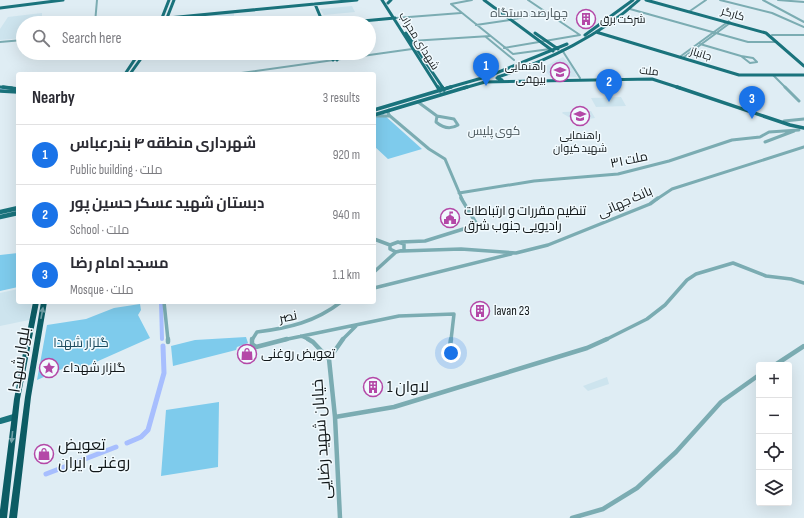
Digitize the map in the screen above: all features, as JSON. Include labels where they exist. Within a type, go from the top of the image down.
[{"type":"highway","name":"بلوار شهدا","points":[[3,518],[14,417],[36,304]]},
{"type":"highway","name":"بلوار شهدا","points":[[13,518],[28,397],[44,304]]},
{"type":"main road","points":[[2,7],[55,0]]},
{"type":"main road","points":[[2,7],[63,0]]},
{"type":"main road","points":[[164,16],[170,0]]},
{"type":"main road","points":[[174,0],[170,16],[342,0]]},
{"type":"main road","points":[[313,3],[357,0]]},
{"type":"main road","points":[[377,0],[391,0]]},
{"type":"main road","points":[[484,0],[556,48]]},
{"type":"main road","points":[[488,0],[551,50]]},
{"type":"main road","points":[[376,109],[455,87],[526,61],[585,35],[633,0]]},
{"type":"main road","points":[[501,79],[548,58],[600,30],[625,14],[639,0]]},
{"type":"main road","name":"کارگر","points":[[646,0],[766,33],[772,36],[804,63]]},
{"type":"main road","name":"کارگر","points":[[650,0],[728,22]]},
{"type":"main road","name":"شهدای محراب","points":[[385,1],[412,49],[438,84]]},
{"type":"main road","points":[[313,3],[318,16]]},
{"type":"main road","points":[[313,3],[320,16]]},
{"type":"main road","points":[[614,14],[625,14]]},
{"type":"main road","points":[[610,17],[620,17]]},
{"type":"main road","points":[[376,20],[395,18]]},
{"type":"main road","points":[[376,20],[395,18]]},
{"type":"main road","name":"شهدای محراب","points":[[395,18],[442,90]]},
{"type":"main road","name":"جانباز","points":[[600,30],[744,76],[804,74]]},
{"type":"main road","name":"جانباز","points":[[596,32],[682,57]]},
{"type":"main road","points":[[580,35],[585,35]]},
{"type":"main road","name":"کارگر","points":[[772,36],[776,42],[804,66]]},
{"type":"main road","points":[[526,61],[527,64],[531,64],[548,58]]},
{"type":"main road","points":[[126,72],[134,60]]},
{"type":"main road","points":[[131,72],[140,60]]},
{"type":"main road","points":[[508,68],[520,65],[526,68]]},
{"type":"main road","name":"ملت","points":[[376,114],[484,82],[501,79],[651,77],[804,127]]},
{"type":"main road","name":"ملت","points":[[501,79],[643,78],[668,82]]},
{"type":"main road","points":[[427,95],[435,89],[438,84],[455,87]]},
{"type":"main road","points":[[0,87],[16,89]]},
{"type":"main road","points":[[0,91],[16,92]]},
{"type":"main road","name":"ملت","points":[[770,117],[798,128],[804,127]]},
{"type":"main road","points":[[0,212],[16,208]]},
{"type":"main road","points":[[0,217],[16,213]]},
{"type":"main road","points":[[0,421],[14,417]]},
{"type":"street","points":[[96,16],[97,0]]},
{"type":"street","points":[[472,0],[451,3],[461,13],[513,54],[551,50]]},
{"type":"street","points":[[528,0],[580,35]]},
{"type":"street","points":[[690,11],[706,0]]},
{"type":"street","points":[[720,0],[772,13],[804,27]]},
{"type":"street","points":[[763,0],[804,22]]},
{"type":"street","points":[[778,0],[804,2]]},
{"type":"street","points":[[790,0],[804,2]]},
{"type":"street","points":[[630,9],[748,42],[776,42]]},
{"type":"street","points":[[395,18],[461,13]]},
{"type":"street","points":[[476,25],[547,13]]},
{"type":"street","points":[[682,57],[728,22]]},
{"type":"street","points":[[504,48],[580,35]]},
{"type":"street","points":[[772,36],[804,35]]},
{"type":"street","points":[[411,41],[490,36]]},
{"type":"street","points":[[486,37],[514,60]]},
{"type":"street","points":[[0,42],[16,41]]},
{"type":"street","points":[[699,44],[752,58],[757,62],[750,63],[741,56]]},
{"type":"street","points":[[376,54],[412,49]]},
{"type":"street","points":[[562,50],[580,78]]},
{"type":"street","points":[[248,72],[337,60]]},
{"type":"street","points":[[770,75],[799,101]]},
{"type":"street","points":[[419,101],[438,116],[454,119],[458,125],[451,128],[439,126],[436,122],[438,116]]},
{"type":"street","points":[[389,110],[388,113],[390,116]]},
{"type":"street","points":[[376,115],[390,116],[429,149],[445,159],[468,212],[476,223],[473,226],[425,241],[395,242],[390,245]]},
{"type":"street","points":[[784,121],[804,119]]},
{"type":"street","points":[[765,142],[798,128],[804,133]]},
{"type":"street","name":"ملت ۳۱","points":[[459,193],[534,181],[618,174],[669,161],[732,140],[760,137],[769,132],[798,128]]},
{"type":"street","name":"بانک جهانی","points":[[402,251],[461,249],[516,252],[548,245],[628,214],[650,204],[672,189],[804,147]]},
{"type":"street","points":[[376,240],[390,245],[390,249],[396,252]]},
{"type":"street","points":[[376,270],[396,252],[402,251],[405,246],[401,242]]},
{"type":"street","points":[[376,287],[516,252]]},
{"type":"street","points":[[335,416],[394,407],[587,348],[624,332],[647,319],[665,304],[687,280],[696,274],[733,263],[766,276],[804,283]]},
{"type":"street","points":[[164,304],[168,342]]},
{"type":"street","name":"نصر","points":[[300,336],[256,347],[251,343],[257,332],[287,328],[311,322],[338,304]]},
{"type":"street","points":[[300,336],[356,326],[399,316],[454,314],[454,324],[448,360]]},
{"type":"street","name":"خیابان شهید رضایی","points":[[329,359],[345,336],[356,326]]},
{"type":"street","name":"خیابان شهید رضایی","points":[[300,336],[313,342],[329,359],[335,416],[340,518]]},
{"type":"street","points":[[780,362],[804,346]]},
{"type":"street","points":[[572,518],[603,510],[636,488],[676,452],[721,402],[756,377]]},
{"type":"shaded area","points":[[352,6],[355,12],[324,15],[320,9]]},
{"type":"shaded area","points":[[234,12],[234,16],[191,16]]},
{"type":"shaded area","points":[[42,13],[42,16],[16,16]]},
{"type":"shaded area","points":[[16,16],[16,39],[0,40],[0,29],[8,17]]},
{"type":"shaded area","name":"راهنمایی بیهقی","points":[[563,57],[572,67],[577,77],[550,76],[542,68]]},
{"type":"shaded area","points":[[621,97],[626,106],[596,107],[591,98]]},
{"type":"shaded area","name":"راهنمایی شهید کیوان","points":[[591,111],[595,118],[575,121],[562,113],[563,112]]},
{"type":"shaded area","points":[[16,289],[16,304],[32,304],[29,320],[0,326],[0,293]]},
{"type":"shaded area","points":[[607,377],[609,384],[588,391],[583,386]]},
{"type":"green space","points":[[383,114],[422,149],[388,159],[376,148],[376,116]]},
{"type":"green space","points":[[16,253],[16,287],[0,291],[0,255]]},
{"type":"green space","name":"گلزار شهدا","points":[[140,304],[141,310],[138,315],[150,338],[78,370],[71,365],[37,380],[47,325],[86,319],[114,308]]},
{"type":"green space","points":[[246,337],[248,343],[237,347],[236,350],[173,366],[171,346],[195,340]]},
{"type":"green space","points":[[219,402],[218,467],[161,476],[166,410]]},
{"type":"waterway","points":[[0,89],[5,89]]},
{"type":"waterway","points":[[161,304],[162,339]]},
{"type":"waterway","points":[[127,443],[141,437],[148,430],[164,373],[163,346]]},
{"type":"waterway","points":[[46,474],[116,447]]},
{"type":"place","name":"شرکت برق","points":[[586,19]]},
{"type":"place","name":"راهنمایی بیهقی","points":[[560,72]]},
{"type":"place","name":"شهرداری منطقه ۴ بندرعباس","points":[[486,86]]},
{"type":"place","name":"دبستان شهید عسکر حسین پور","points":[[609,102]]},
{"type":"place","name":"راهنمایی شهید کیوان","points":[[580,116]]},
{"type":"place","name":"مسجد امام رضا","points":[[752,119]]},
{"type":"place","name":"تنظیم مقررات و ارتباطات رادیویی جنوب شرق","points":[[450,218]]},
{"type":"place","name":"lavan 23","points":[[480,311]]},
{"type":"place","name":"تعویض روغنی","points":[[247,354]]},
{"type":"place","name":"گلزار شهداء","points":[[49,368]]},
{"type":"place","name":"لاوان 1","points":[[373,387]]},
{"type":"place","name":"تعویض روغنی ایران","points":[[44,454]]},
{"type":"district","name":"چهارصد دستگاه","points":[[529,13]]},
{"type":"district","name":"کوی پلیس","points":[[494,131]]}]
